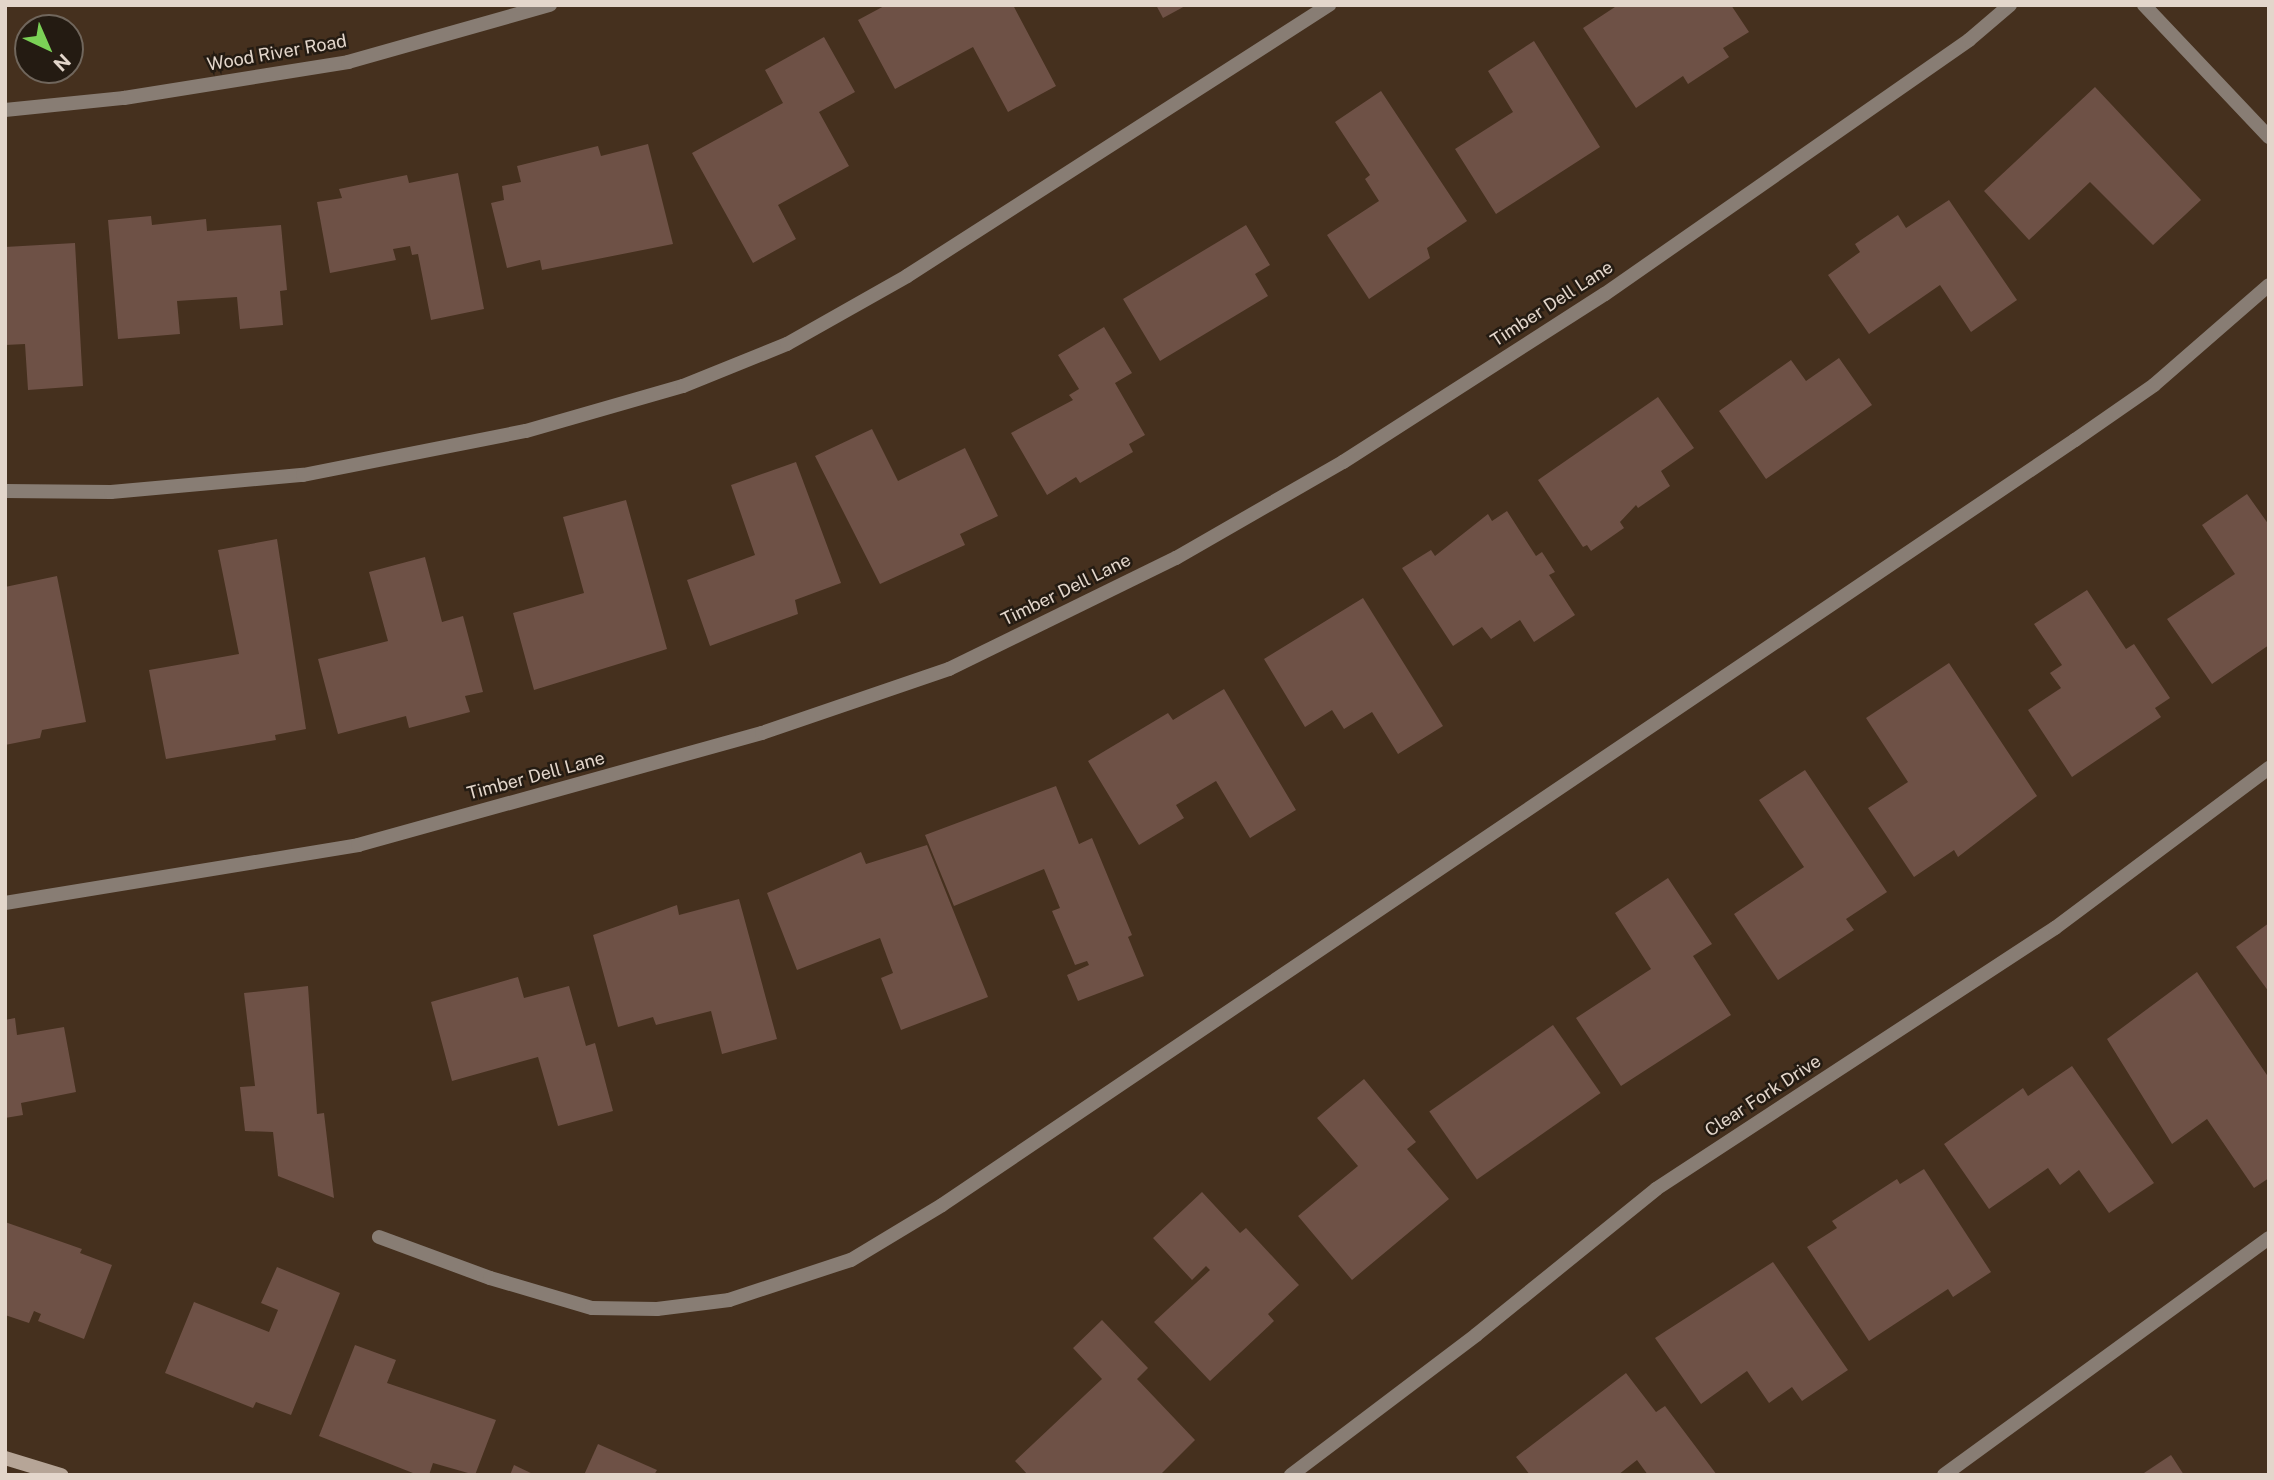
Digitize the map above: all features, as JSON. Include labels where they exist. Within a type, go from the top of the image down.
[{"type":"street","name":"Wood River Road","points":[[5,110],[124,98],[348,62],[550,5]]},
{"type":"street","points":[[5,491],[111,492],[303,475],[526,431],[683,386],[788,344],[907,276],[1329,5]]},
{"type":"street","name":"Timber Dell Lane","points":[[5,903],[358,845],[762,733],[949,669],[1176,558],[1343,462],[1605,294],[1969,40],[2010,5]]},
{"type":"street","points":[[2144,5],[2269,137]]},
{"type":"street","points":[[379,1237],[490,1278],[592,1308],[657,1309],[729,1300],[852,1260],[942,1205],[2064,448],[2154,385],[2269,285]]},
{"type":"street","name":"Clear Fork Drive","points":[[1291,1475],[1476,1335],[1656,1189],[2055,928],[2269,768]]},
{"type":"street","points":[[1944,1475],[2269,1238]]},
{"type":"street","points":[[5,1458],[61,1475]]},
{"type":"building","points":[[886,5],[1013,5],[1056,86],[1008,112],[973,47],[895,89],[858,20]]},
{"type":"building","points":[[1156,5],[1187,5],[1163,18]]},
{"type":"building","points":[[1618,5],[1731,5],[1749,32],[1723,48],[1729,57],[1688,84],[1683,76],[1636,108],[1583,28]]},
{"type":"building","points":[[824,37],[855,92],[819,112],[849,166],[778,205],[796,239],[753,263],[692,153],[783,103],[765,70]]},
{"type":"building","points":[[1534,41],[1600,147],[1496,214],[1455,149],[1513,112],[1488,71]]},
{"type":"building","points":[[2095,87],[2201,200],[2153,245],[2090,182],[2029,240],[1984,191]]},
{"type":"building","points":[[1381,91],[1467,221],[1427,248],[1430,258],[1369,299],[1327,235],[1379,201],[1365,179],[1370,175],[1335,122]]},
{"type":"building","points":[[648,144],[673,244],[542,270],[540,260],[507,268],[491,203],[504,200],[502,186],[521,182],[517,166],[598,146],[601,156]]},
{"type":"building","points":[[458,173],[484,309],[431,320],[418,254],[412,255],[410,246],[393,249],[396,260],[330,273],[317,202],[342,198],[339,189],[407,175],[409,183]]},
{"type":"building","points":[[1949,200],[2017,300],[1971,332],[1940,285],[1869,334],[1828,275],[1860,252],[1855,244],[1898,215],[1906,228]]},
{"type":"building","points":[[151,216],[152,225],[206,219],[207,231],[281,225],[287,290],[280,291],[283,325],[240,329],[237,297],[177,301],[180,334],[118,339],[108,220]]},
{"type":"building","points":[[1246,225],[1270,265],[1255,274],[1268,296],[1160,361],[1123,299]]},
{"type":"building","points":[[75,243],[83,386],[28,390],[25,344],[5,345],[5,247]]},
{"type":"building","points":[[1104,327],[1132,373],[1115,383],[1145,435],[1129,444],[1133,452],[1080,483],[1076,477],[1047,495],[1011,433],[1073,400],[1069,395],[1079,389],[1058,355]]},
{"type":"building","points":[[1839,358],[1872,405],[1766,479],[1719,411],[1791,360],[1806,381]]},
{"type":"building","points":[[1658,397],[1694,448],[1661,471],[1670,486],[1638,508],[1636,505],[1620,522],[1624,528],[1591,551],[1587,545],[1583,547],[1538,480]]},
{"type":"building","points":[[872,429],[898,481],[965,448],[998,516],[960,534],[965,545],[880,584],[815,456]]},
{"type":"building","points":[[796,462],[841,583],[795,600],[798,614],[710,646],[687,580],[755,555],[731,485]]},
{"type":"building","points":[[2247,494],[2269,525],[2269,645],[2212,684],[2167,619],[2235,574],[2202,525]]},
{"type":"building","points":[[626,500],[667,649],[534,690],[513,613],[584,593],[563,517]]},
{"type":"building","points":[[1507,511],[1536,556],[1542,552],[1555,572],[1549,575],[1575,615],[1534,642],[1520,620],[1491,639],[1482,627],[1453,646],[1402,568],[1431,550],[1435,556],[1488,514],[1492,521]]},
{"type":"building","points":[[277,539],[306,729],[275,735],[276,740],[166,759],[149,670],[239,654],[218,550]]},
{"type":"building","points":[[425,557],[442,622],[463,616],[483,692],[465,696],[470,712],[409,728],[406,716],[338,734],[318,659],[388,641],[369,572]]},
{"type":"building","points":[[57,576],[86,722],[42,730],[40,738],[5,745],[5,587]]},
{"type":"building","points":[[2087,590],[2126,649],[2134,644],[2170,698],[2155,708],[2161,717],[2072,777],[2028,710],[2061,688],[2050,673],[2062,665],[2034,624]]},
{"type":"building","points":[[1363,598],[1443,726],[1398,754],[1372,712],[1344,729],[1332,710],[1305,727],[1264,659]]},
{"type":"building","points":[[1949,663],[2037,796],[1958,857],[1954,850],[1914,877],[1868,808],[1908,782],[1866,718]]},
{"type":"building","points":[[1224,689],[1296,810],[1250,838],[1216,781],[1176,805],[1184,818],[1139,845],[1088,761],[1168,713],[1173,720]]},
{"type":"building","points":[[1805,770],[1887,892],[1846,919],[1854,930],[1778,980],[1734,914],[1804,867],[1759,800]]},
{"type":"building","points":[[1056,786],[1079,844],[1092,838],[1132,935],[1128,937],[1144,976],[1078,1001],[1067,975],[1089,965],[1087,961],[1075,965],[1052,911],[1060,908],[1044,869],[954,906],[925,835]]},
{"type":"building","points":[[927,845],[988,997],[901,1030],[881,978],[893,973],[880,938],[797,970],[767,893],[861,852],[866,864]]},
{"type":"building","points":[[1668,878],[1712,944],[1693,956],[1731,1015],[1621,1086],[1576,1018],[1651,969],[1615,913]]},
{"type":"building","points":[[739,899],[777,1039],[722,1054],[711,1011],[656,1025],[653,1017],[618,1027],[593,935],[677,905],[679,915]]},
{"type":"building","points":[[2269,923],[2269,992],[2236,947]]},
{"type":"building","points":[[2197,972],[2269,1078],[2269,1178],[2254,1188],[2207,1119],[2172,1144],[2107,1039]]},
{"type":"building","points":[[518,977],[524,998],[569,986],[586,1046],[595,1043],[613,1111],[558,1126],[538,1057],[452,1081],[431,1002]]},
{"type":"building","points":[[308,986],[317,1114],[324,1113],[334,1198],[278,1176],[273,1132],[245,1131],[240,1087],[255,1086],[244,993]]},
{"type":"building","points":[[15,1018],[17,1035],[64,1027],[76,1092],[21,1103],[23,1115],[5,1118],[5,1020]]},
{"type":"building","points":[[1553,1025],[1601,1093],[1477,1180],[1429,1112]]},
{"type":"building","points":[[2072,1066],[2154,1183],[2109,1213],[2079,1170],[2060,1185],[2048,1168],[1989,1209],[1944,1144],[2023,1088],[2028,1096]]},
{"type":"building","points":[[1364,1079],[1416,1142],[1407,1149],[1449,1199],[1352,1280],[1298,1216],[1358,1166],[1317,1118]]},
{"type":"building","points":[[1924,1169],[1991,1272],[1953,1297],[1948,1289],[1869,1341],[1807,1247],[1837,1228],[1832,1221],[1897,1179],[1900,1184]]},
{"type":"building","points":[[1202,1192],[1240,1233],[1246,1228],[1299,1285],[1268,1314],[1274,1321],[1210,1381],[1154,1322],[1210,1270],[1206,1266],[1192,1280],[1153,1238]]},
{"type":"building","points":[[5,1222],[82,1249],[80,1253],[112,1265],[84,1339],[38,1321],[41,1314],[34,1311],[29,1323],[5,1315]]},
{"type":"building","points":[[1773,1262],[1848,1370],[1802,1401],[1792,1387],[1769,1403],[1747,1371],[1701,1404],[1655,1338]]},
{"type":"building","points":[[277,1267],[340,1293],[291,1415],[256,1402],[253,1408],[165,1373],[194,1302],[269,1332],[278,1310],[261,1303]]},
{"type":"building","points":[[1102,1320],[1148,1368],[1137,1379],[1195,1440],[1160,1475],[1028,1475],[1015,1461],[1102,1379],[1073,1348]]},
{"type":"building","points":[[355,1345],[396,1360],[387,1383],[496,1420],[475,1475],[433,1463],[429,1475],[418,1475],[319,1436]]},
{"type":"building","points":[[1626,1373],[1656,1412],[1665,1406],[1717,1475],[1648,1475],[1637,1460],[1618,1475],[1530,1475],[1516,1457]]},
{"type":"building","points":[[598,1444],[657,1470],[654,1475],[584,1475]]},
{"type":"building","points":[[2171,1455],[2184,1475],[2141,1475]]},
{"type":"building","points":[[514,1465],[535,1475],[510,1475]]}]
